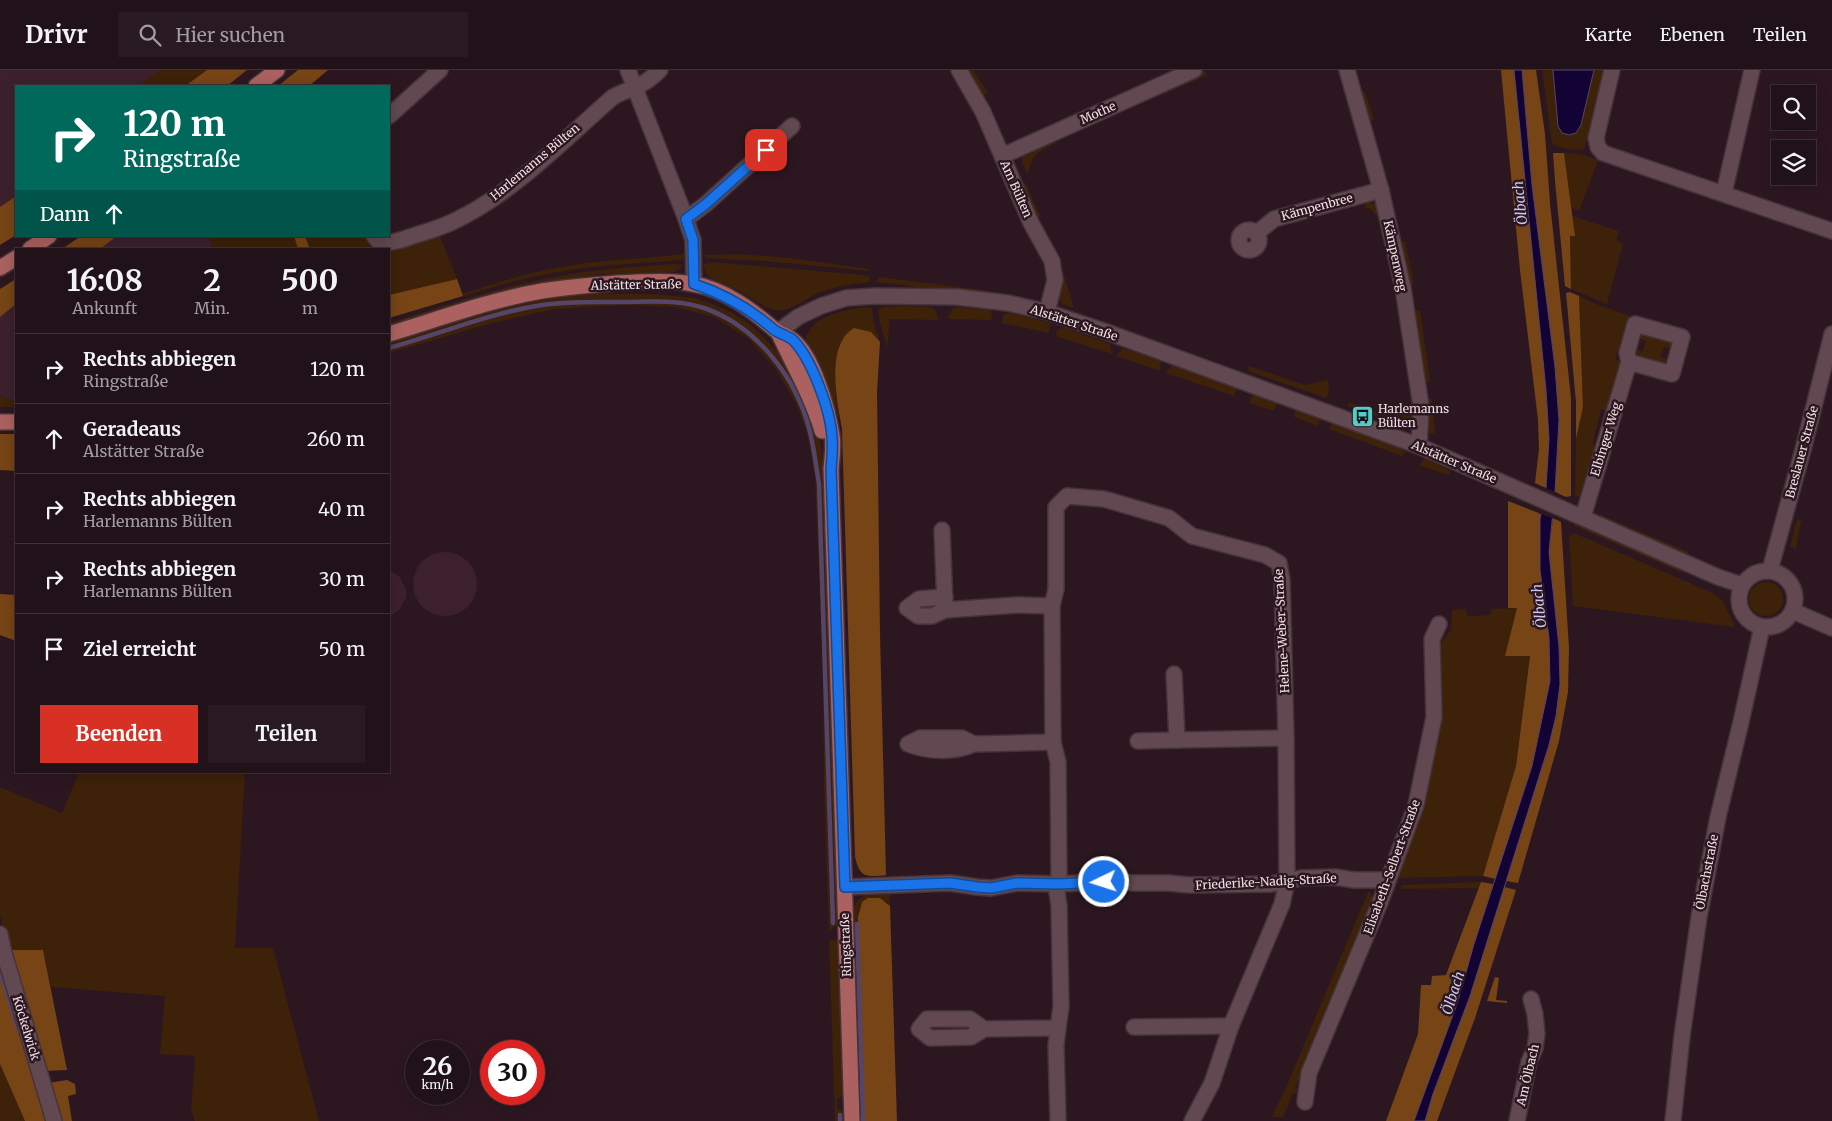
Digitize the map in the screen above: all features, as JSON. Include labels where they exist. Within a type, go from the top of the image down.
[{"type":"main road","points":[[257,85],[277,70]]},
{"type":"main road","points":[[31,248],[48,237]]},
{"type":"main road","points":[[0,268],[15,259]]},
{"type":"main road","name":"Alstätter Straße","points":[[390,334],[504,300],[542,291],[632,282],[694,284],[712,290],[736,301],[778,332]]},
{"type":"main road","name":"Ringstraße","points":[[778,332],[817,414],[831,469],[852,1121]]},
{"type":"main road","points":[[0,422],[15,422]]},
{"type":"street","points":[[390,115],[440,70]]},
{"type":"street","points":[[628,70],[693,240],[694,284]]},
{"type":"street","name":"Harlemanns Bülten","points":[[375,237],[379,242],[394,242],[430,231],[467,215],[528,171],[613,97],[648,81],[660,70]]},
{"type":"street","name":"Am Bülten","points":[[959,70],[983,112],[1032,223],[1052,261],[1054,280],[1047,312]]},
{"type":"street","name":"Mothe","points":[[1002,156],[1194,70]]},
{"type":"street","name":"Kämpenweg","points":[[1346,70],[1381,190],[1408,320],[1421,406],[1419,446]]},
{"type":"street","points":[[1612,70],[1596,138],[1598,147],[1603,153],[1832,231]]},
{"type":"street","points":[[1724,193],[1752,70]]},
{"type":"street","points":[[686,219],[713,198],[792,126]]},
{"type":"street","name":"Kämpenbree","points":[[1257,233],[1274,219],[1381,190]]},
{"type":"street","name":"Alstätter Straße","points":[[778,332],[798,317],[821,306],[846,298],[875,296],[957,297],[1008,303],[1047,312],[1419,446],[1718,577],[1742,585]]},
{"type":"street","name":"Breslauer Straße","points":[[1770,570],[1832,334]]},
{"type":"street","name":"Elbinger Weg","points":[[1583,517],[1629,362]]},
{"type":"street","name":"Helene-Weber-Straße","points":[[1058,1121],[1056,1045],[1061,1007],[1059,906],[1057,892],[1058,762],[1053,742],[1052,606],[1056,589],[1056,508],[1066,496],[1104,499],[1169,518],[1192,536],[1265,555],[1279,563],[1282,580],[1286,738],[1287,881],[1282,904],[1231,1026],[1212,1083],[1192,1121]]},
{"type":"street","points":[[942,530],[945,604],[1052,606]]},
{"type":"street","points":[[1770,570],[1784,576],[1790,582],[1796,599],[1793,611],[1785,621],[1778,625],[1762,627],[1753,624],[1741,611],[1738,602],[1739,593],[1748,577],[1756,572],[1770,570]]},
{"type":"street","points":[[1793,611],[1832,628]]},
{"type":"street","name":"Elisabeth-Selbert-Straße","points":[[1305,1102],[1309,1073],[1412,821],[1434,717],[1432,639],[1439,624]]},
{"type":"street","name":"Ölbachstraße","points":[[1673,1121],[1682,1036],[1699,917],[1718,817],[1762,627]]},
{"type":"street","points":[[1174,674],[1177,740]]},
{"type":"street","points":[[1138,741],[1286,738]]},
{"type":"street","points":[[974,744],[1053,742]]},
{"type":"street","name":"Friederike-Nadig-Straße","points":[[845,887],[950,883],[991,888],[1017,883],[1058,884],[1121,881],[1189,885],[1271,884],[1301,878],[1336,877],[1354,880],[1388,880]]},
{"type":"street","name":"Köckelwick","points":[[0,934],[54,1121]]},
{"type":"street","name":"Am Ölbach","points":[[1517,1121],[1529,1062],[1535,1048],[1537,1034],[1531,999]]},
{"type":"street","points":[[1134,1027],[1231,1026]]},
{"type":"street","points":[[919,1029],[930,1038],[971,1037],[984,1029],[1058,1028]]},
{"type":"shaded area","points":[[0,70],[183,70],[164,85],[15,85],[15,197],[0,207]]},
{"type":"shaded area","points":[[161,70],[207,70],[186,85],[138,85]]},
{"type":"shaded area","points":[[207,70],[247,70],[228,85],[186,85]]},
{"type":"shaded area","points":[[298,70],[328,70],[310,85],[279,85]]},
{"type":"shaded area","points":[[964,70],[973,70],[988,93],[980,96]]},
{"type":"shaded area","points":[[1501,70],[1514,70],[1516,87],[1546,390],[1549,439],[1546,488],[1535,483],[1539,449],[1538,420],[1520,270]]},
{"type":"shaded area","points":[[1514,70],[1522,70],[1532,185],[1555,367],[1559,420],[1549,552],[1559,647],[1560,684],[1556,716],[1549,745],[1470,996],[1433,1094],[1425,1121],[1414,1121],[1457,1004],[1474,944],[1532,766],[1550,681],[1549,638],[1540,570],[1540,519],[1546,488],[1549,439],[1546,390]]},
{"type":"shaded area","points":[[1522,70],[1536,70],[1545,134],[1550,203],[1571,398],[1571,496],[1566,497],[1555,492],[1559,420],[1555,367],[1532,185]]},
{"type":"shaded area","points":[[1542,70],[1604,70],[1584,149],[1568,149],[1552,143]]},
{"type":"shaded area","points":[[1553,70],[1594,70],[1581,125],[1576,133],[1569,135],[1562,133],[1558,126]]},
{"type":"shaded area","points":[[1205,71],[1207,75],[1164,94],[1163,90]]},
{"type":"shaded area","points":[[1365,91],[1374,120],[1366,122],[1358,94]]},
{"type":"shaded area","points":[[1054,139],[1056,143],[1036,154],[1031,162],[1028,175],[1022,162],[1022,154]]},
{"type":"shaded area","points":[[1553,153],[1564,153],[1575,236],[1570,236],[1571,289],[1565,286]]},
{"type":"shaded area","points":[[1564,153],[1580,154],[1598,160],[1579,211],[1571,207]]},
{"type":"shaded area","points":[[1025,182],[1041,217],[1038,219],[1035,217],[1022,185]]},
{"type":"shaded area","points":[[15,197],[15,236],[0,245],[0,207]]},
{"type":"shaded area","points":[[1367,201],[1376,205],[1381,219],[1379,220],[1371,209],[1365,208]]},
{"type":"shaded area","points":[[1572,216],[1619,231],[1616,240],[1623,244],[1607,304],[1571,289],[1570,236],[1575,236]]},
{"type":"shaded area","points":[[439,234],[457,279],[390,295],[390,250]]},
{"type":"shaded area","points":[[80,237],[116,237],[101,248],[63,248]]},
{"type":"shaded area","points":[[116,237],[209,237],[214,248],[101,248]]},
{"type":"shaded area","points":[[209,237],[294,237],[298,248],[214,248]]},
{"type":"shaded area","points":[[294,237],[305,237],[310,248],[298,248]]},
{"type":"shaded area","points":[[305,237],[367,237],[373,248],[310,248]]},
{"type":"shaded area","points":[[1405,241],[1414,284],[1407,286],[1397,243]]},
{"type":"shaded area","points":[[688,253],[688,257],[681,260],[565,271],[516,281],[463,296],[462,294],[517,277],[559,267]]},
{"type":"shaded area","points":[[738,254],[790,258],[869,269],[869,271],[765,261],[707,258],[703,255]]},
{"type":"shaded area","points":[[711,262],[864,275],[869,276],[870,282],[845,285],[827,290],[791,308],[778,310],[766,307],[736,289],[710,277],[703,264]]},
{"type":"shaded area","points":[[685,265],[674,272],[599,274],[516,289],[390,326],[390,323],[492,291],[570,274],[628,267]]},
{"type":"shaded area","points":[[1059,268],[1062,268],[1074,308],[1062,304],[1057,297]]},
{"type":"shaded area","points":[[879,277],[983,290],[1030,300],[876,282]]},
{"type":"shaded area","points":[[457,279],[463,296],[390,318],[390,295]]},
{"type":"shaded area","points":[[15,280],[15,305],[0,317],[0,289]]},
{"type":"shaded area","points":[[1570,292],[1579,296],[1583,407],[1576,439],[1576,402],[1566,293]]},
{"type":"shaded area","points":[[652,294],[695,298],[729,311],[759,332],[786,361],[818,429],[826,501],[837,913],[837,925],[829,932],[824,785],[823,670],[815,477],[807,433],[796,403],[775,368],[748,338],[714,317],[676,307],[624,305],[554,309],[492,323],[390,353],[390,341],[492,311],[570,296]]},
{"type":"shaded area","points":[[1579,296],[1630,316],[1615,360],[1619,361],[1622,368],[1607,411],[1601,409],[1593,443],[1595,449],[1579,497],[1575,496],[1576,439],[1583,407]]},
{"type":"shaded area","points":[[15,305],[15,400],[0,395],[0,317]]},
{"type":"shaded area","points":[[905,306],[932,307],[936,311],[938,320],[890,319],[887,350],[878,309]]},
{"type":"shaded area","points":[[867,307],[872,308],[874,324],[880,342],[871,332],[835,366],[836,397],[840,419],[831,404],[805,347],[807,337],[811,328],[827,316]]},
{"type":"shaded area","points":[[957,307],[988,309],[991,311],[992,320],[948,319],[952,309]]},
{"type":"shaded area","points":[[1420,310],[1430,381],[1424,382],[1412,315],[1414,311]]},
{"type":"shaded area","points":[[1011,313],[1050,323],[1049,333],[1002,323],[1004,314]]},
{"type":"shaded area","points":[[1062,327],[1110,344],[1112,354],[1056,336],[1057,331]]},
{"type":"shaded area","points":[[854,328],[871,332],[880,342],[877,392],[886,875],[873,876],[865,875],[859,869],[855,857],[842,429],[835,375],[839,347],[845,336]]},
{"type":"shaded area","points":[[1645,330],[1671,339],[1675,347],[1674,349],[1664,347],[1660,357],[1671,360],[1670,363],[1662,367],[1635,357],[1633,348],[1643,351],[1646,341],[1636,337],[1637,334]]},
{"type":"shaded area","points":[[1122,348],[1161,361],[1160,371],[1117,356]]},
{"type":"shaded area","points":[[1172,365],[1237,387],[1234,396],[1166,373]]},
{"type":"shaded area","points":[[1249,366],[1305,385],[1328,380],[1329,393],[1326,398],[1248,371]]},
{"type":"shaded area","points":[[1253,394],[1278,402],[1274,411],[1249,403]]},
{"type":"shaded area","points":[[0,395],[15,400],[15,407],[0,407]]},
{"type":"shaded area","points":[[1427,399],[1432,399],[1435,435],[1427,432]]},
{"type":"shaded area","points":[[1413,400],[1414,420],[1412,426],[1407,427],[1348,406],[1348,402],[1391,417],[1404,412]]},
{"type":"shaded area","points":[[1296,409],[1321,417],[1318,426],[1294,417]]},
{"type":"shaded area","points":[[1332,422],[1398,447],[1405,452],[1402,456],[1329,429]]},
{"type":"shaded area","points":[[0,434],[15,434],[15,471],[0,470]]},
{"type":"shaded area","points":[[1424,458],[1451,471],[1449,475],[1420,466]]},
{"type":"shaded area","points":[[1508,501],[1541,514],[1550,681],[1532,766],[1496,879],[1483,876],[1516,766],[1530,656],[1505,656],[1517,608],[1508,608]]},
{"type":"shaded area","points":[[1599,514],[1688,552],[1688,554],[1601,519]]},
{"type":"shaded area","points":[[1553,518],[1561,522],[1569,648],[1568,692],[1559,741],[1518,883],[1506,881],[1549,745],[1556,716],[1560,684],[1559,647],[1549,552]]},
{"type":"shaded area","points":[[1797,519],[1801,520],[1796,549],[1790,547]]},
{"type":"shaded area","points":[[1573,521],[1666,562],[1687,575],[1575,526]]},
{"type":"shaded area","points":[[1574,533],[1713,593],[1723,601],[1735,627],[1573,606],[1569,536]]},
{"type":"shaded area","points":[[445,552],[463,558],[471,566],[477,584],[471,602],[463,610],[445,616],[427,610],[419,602],[413,584],[419,566],[427,558]]},
{"type":"shaded area","points":[[390,571],[400,577],[406,590],[406,597],[400,609],[390,616]]},
{"type":"shaded area","points":[[1766,582],[1773,583],[1778,587],[1782,592],[1782,606],[1778,611],[1773,615],[1766,616],[1759,615],[1754,611],[1750,606],[1749,599],[1750,592],[1754,587],[1759,583]]},
{"type":"shaded area","points":[[0,594],[15,595],[15,641],[0,635]]},
{"type":"shaded area","points":[[1518,608],[1506,656],[1530,655],[1516,766],[1483,876],[1394,878],[1418,814],[1438,647],[1451,630],[1452,610],[1466,609],[1467,616],[1491,615],[1491,609]]},
{"type":"shaded area","points":[[79,773],[245,773],[235,948],[273,948],[319,1121],[195,1121],[191,1110],[195,1056],[160,1054],[165,996],[51,987],[43,950],[7,950],[0,914],[0,787],[62,813]]},
{"type":"shaded area","points":[[1481,882],[1479,888],[1401,889],[1401,885]]},
{"type":"shaded area","points":[[1481,882],[1493,884],[1457,1004],[1414,1121],[1386,1121],[1418,1034],[1421,985],[1431,985],[1432,976],[1446,975]]},
{"type":"shaded area","points":[[1504,887],[1516,890],[1475,1018],[1437,1121],[1425,1121],[1433,1094],[1470,996]]},
{"type":"shaded area","points":[[1369,890],[1373,899],[1295,1088],[1299,1090],[1297,1094],[1293,1093],[1283,1117],[1272,1117],[1287,1085]]},
{"type":"shaded area","points":[[890,893],[890,906],[886,901],[862,902],[859,910],[864,1121],[859,1121],[852,910],[859,899],[867,895]]},
{"type":"shaded area","points":[[868,898],[880,898],[890,906],[897,1121],[864,1121],[858,917],[862,902]]},
{"type":"shaded area","points":[[829,939],[838,941],[843,1094],[837,1099],[837,1108],[844,1112],[844,1121],[835,1121]]},
{"type":"shaded area","points":[[7,950],[43,950],[67,1070],[42,1071]]},
{"type":"shaded area","points":[[0,953],[49,1121],[25,1121],[0,1064]]},
{"type":"shaded area","points":[[1495,977],[1499,978],[1496,1000],[1507,1001],[1507,1003],[1487,1001]]},
{"type":"shaded area","points":[[0,1064],[25,1121],[0,1121]]},
{"type":"shaded area","points":[[67,1080],[75,1084],[76,1094],[68,1096],[72,1121],[59,1121],[47,1083]]},
{"type":"pier","points":[[1543,487],[1558,493],[1555,519],[1538,513]]},
{"type":"waterway","points":[[390,348],[484,318],[542,305],[582,302],[662,302],[694,305],[723,316],[740,327],[771,355],[794,390],[803,409],[811,435],[819,484],[833,923]]},
{"type":"waterway","points":[[857,924],[863,1121]]},
{"type":"waterway","points":[[0,971],[18,1029]]},
{"type":"waterway","points":[[840,1115],[840,1121]]},
{"type":"place","name":"Harlemanns Bülten","points":[[1362,416]]},
{"type":"route","points":[[766,150],[706,204],[686,219],[693,240],[694,284],[736,301],[778,332],[792,339],[811,368],[827,410],[832,437],[831,469],[836,572],[845,887],[950,883],[991,888],[1017,883],[1075,884],[1104,882]]},
{"type":"water label","name":"Ölbach","points":[[1520,203]]},
{"type":"water label","name":"Ölbach","points":[[1539,606]]},
{"type":"water label","name":"Ölbach","points":[[1453,993]]}]
